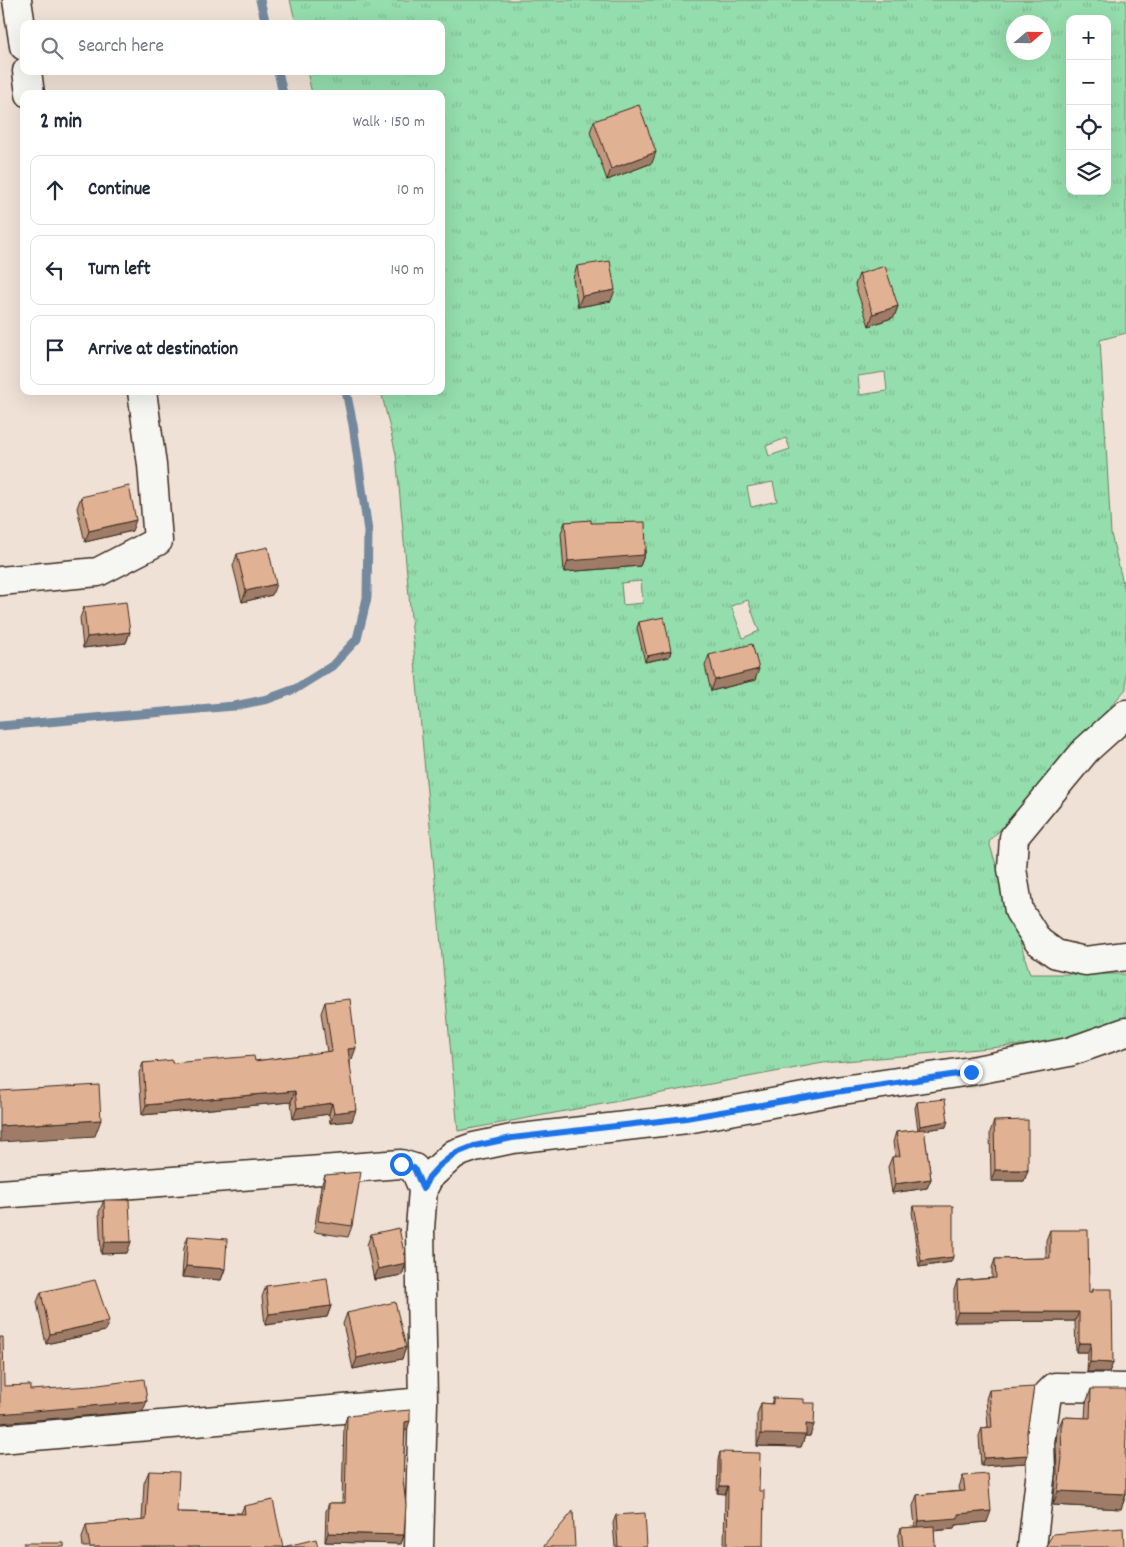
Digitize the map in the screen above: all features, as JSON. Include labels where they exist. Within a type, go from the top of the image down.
[{"type":"street","points":[[12,14],[20,35]]},
{"type":"street","points":[[28,75],[29,90]]},
{"type":"street","points":[[0,581],[98,572],[158,541],[152,465],[143,395]]},
{"type":"street","points":[[1126,714],[1086,750],[1014,837],[1012,869],[1019,911],[1038,941],[1056,954],[1085,960],[1126,956]]},
{"type":"street","points":[[419,1547],[423,1402],[420,1229],[423,1189],[429,1177],[454,1154],[474,1146],[512,1138],[686,1118],[836,1092],[971,1072],[1069,1052],[1126,1032]]},
{"type":"street","points":[[0,1194],[401,1164],[414,1168],[423,1189]]},
{"type":"street","points":[[1032,1547],[1041,1470],[1040,1442],[1046,1414],[1047,1395],[1055,1387],[1126,1388]]},
{"type":"street","points":[[0,1439],[423,1402]]},
{"type":"green space","points":[[290,0],[1126,0],[1126,333],[1100,340],[1111,534],[1126,596],[1126,689],[989,842],[1030,974],[1126,974],[1126,1020],[1121,1023],[1044,1043],[823,1063],[458,1131],[396,454],[382,395],[445,395],[445,90],[311,90],[308,75],[445,75],[445,20],[295,20]],"holes":[[[885,372],[887,391],[860,395],[858,376]],[[786,438],[790,449],[769,456],[766,446]],[[773,482],[777,501],[751,507],[747,487]],[[641,581],[643,603],[623,605],[621,583]],[[748,600],[759,631],[743,638],[731,606]]]},
{"type":"building","points":[[639,105],[656,152],[611,169],[594,121]]},
{"type":"building","points":[[610,261],[615,290],[582,296],[577,266]]},
{"type":"building","points":[[885,266],[898,306],[873,314],[859,274]]},
{"type":"building","points":[[129,486],[136,520],[89,531],[81,497]]},
{"type":"building","points":[[591,520],[591,523],[645,522],[646,550],[644,550],[644,555],[568,561],[565,522]]},
{"type":"building","points":[[268,547],[276,584],[246,591],[237,554]]},
{"type":"building","points":[[126,602],[130,632],[87,637],[84,607]]},
{"type":"building","points":[[664,617],[671,651],[647,656],[639,622]]},
{"type":"building","points":[[752,644],[759,669],[715,680],[709,655]]},
{"type":"building","points":[[350,999],[356,1048],[348,1049],[356,1110],[334,1113],[332,1103],[297,1108],[295,1091],[146,1105],[143,1063],[172,1060],[172,1063],[254,1056],[255,1061],[332,1051],[325,1002]]},
{"type":"building","points":[[99,1085],[101,1120],[0,1126],[0,1091]]},
{"type":"building","points":[[945,1099],[948,1121],[920,1126],[917,1102]]},
{"type":"building","points":[[1028,1120],[1028,1170],[995,1170],[994,1121]]},
{"type":"building","points":[[924,1129],[931,1179],[895,1184],[892,1157],[900,1156],[896,1132]]},
{"type":"building","points":[[361,1172],[352,1226],[318,1221],[325,1175]]},
{"type":"building","points":[[104,1200],[129,1200],[131,1242],[105,1242]]},
{"type":"building","points":[[914,1206],[953,1206],[953,1257],[921,1261],[917,1233],[919,1232]]},
{"type":"building","points":[[399,1228],[406,1263],[378,1269],[371,1234]]},
{"type":"building","points":[[1050,1230],[1088,1230],[1089,1292],[1093,1292],[1093,1289],[1112,1289],[1113,1363],[1090,1362],[1091,1343],[1079,1343],[1079,1312],[958,1312],[957,1281],[996,1278],[995,1259],[1050,1258]]},
{"type":"building","points":[[188,1236],[227,1239],[225,1269],[186,1266]]},
{"type":"building","points":[[327,1278],[331,1306],[269,1314],[266,1286]]},
{"type":"building","points":[[95,1280],[109,1321],[50,1334],[41,1292]]},
{"type":"building","points":[[395,1302],[406,1347],[357,1358],[347,1313]]},
{"type":"building","points":[[0,1337],[3,1337],[4,1386],[30,1385],[30,1390],[91,1386],[144,1379],[147,1401],[0,1414]]},
{"type":"building","points":[[1034,1387],[1027,1432],[1028,1455],[984,1458],[982,1428],[992,1427],[989,1390]]},
{"type":"building","points":[[1091,1389],[1126,1389],[1126,1494],[1058,1491],[1062,1458],[1061,1429],[1063,1417],[1090,1418]]},
{"type":"building","points":[[773,1398],[804,1399],[804,1403],[815,1403],[814,1425],[806,1424],[806,1435],[761,1434],[761,1403],[773,1404]]},
{"type":"building","points":[[410,1410],[410,1421],[405,1422],[403,1480],[406,1505],[404,1535],[328,1533],[329,1503],[345,1503],[347,1416]]},
{"type":"building","points":[[720,1452],[760,1453],[759,1491],[764,1491],[763,1547],[727,1547],[728,1486],[720,1486]]},
{"type":"building","points":[[149,1471],[179,1472],[177,1512],[245,1514],[244,1506],[273,1500],[283,1547],[90,1547],[86,1525],[146,1520]]},
{"type":"building","points":[[988,1474],[991,1511],[958,1514],[958,1518],[919,1521],[917,1495],[965,1491],[963,1476]]},
{"type":"building","points":[[573,1511],[575,1547],[544,1547],[544,1546]]},
{"type":"building","points":[[645,1513],[647,1547],[618,1547],[616,1515]]},
{"type":"building","points":[[934,1526],[935,1547],[903,1547],[901,1528]]},
{"type":"building","points":[[1123,1528],[1124,1547],[1048,1547],[1047,1544],[1053,1534]]},
{"type":"building","points":[[316,1539],[318,1547],[283,1547]]},
{"type":"building","points":[[24,1543],[64,1543],[64,1547],[24,1547]]},
{"type":"waterway","points":[[260,0],[265,20]]},
{"type":"waterway","points":[[279,75],[282,90]]},
{"type":"waterway","points":[[0,726],[234,706],[268,699],[295,689],[332,666],[357,639],[367,598],[368,531],[347,395]]},
{"type":"route","points":[[401,1164],[414,1168],[423,1189],[429,1177],[439,1166],[454,1154],[474,1146],[512,1138],[686,1118],[836,1092],[971,1072]]}]
